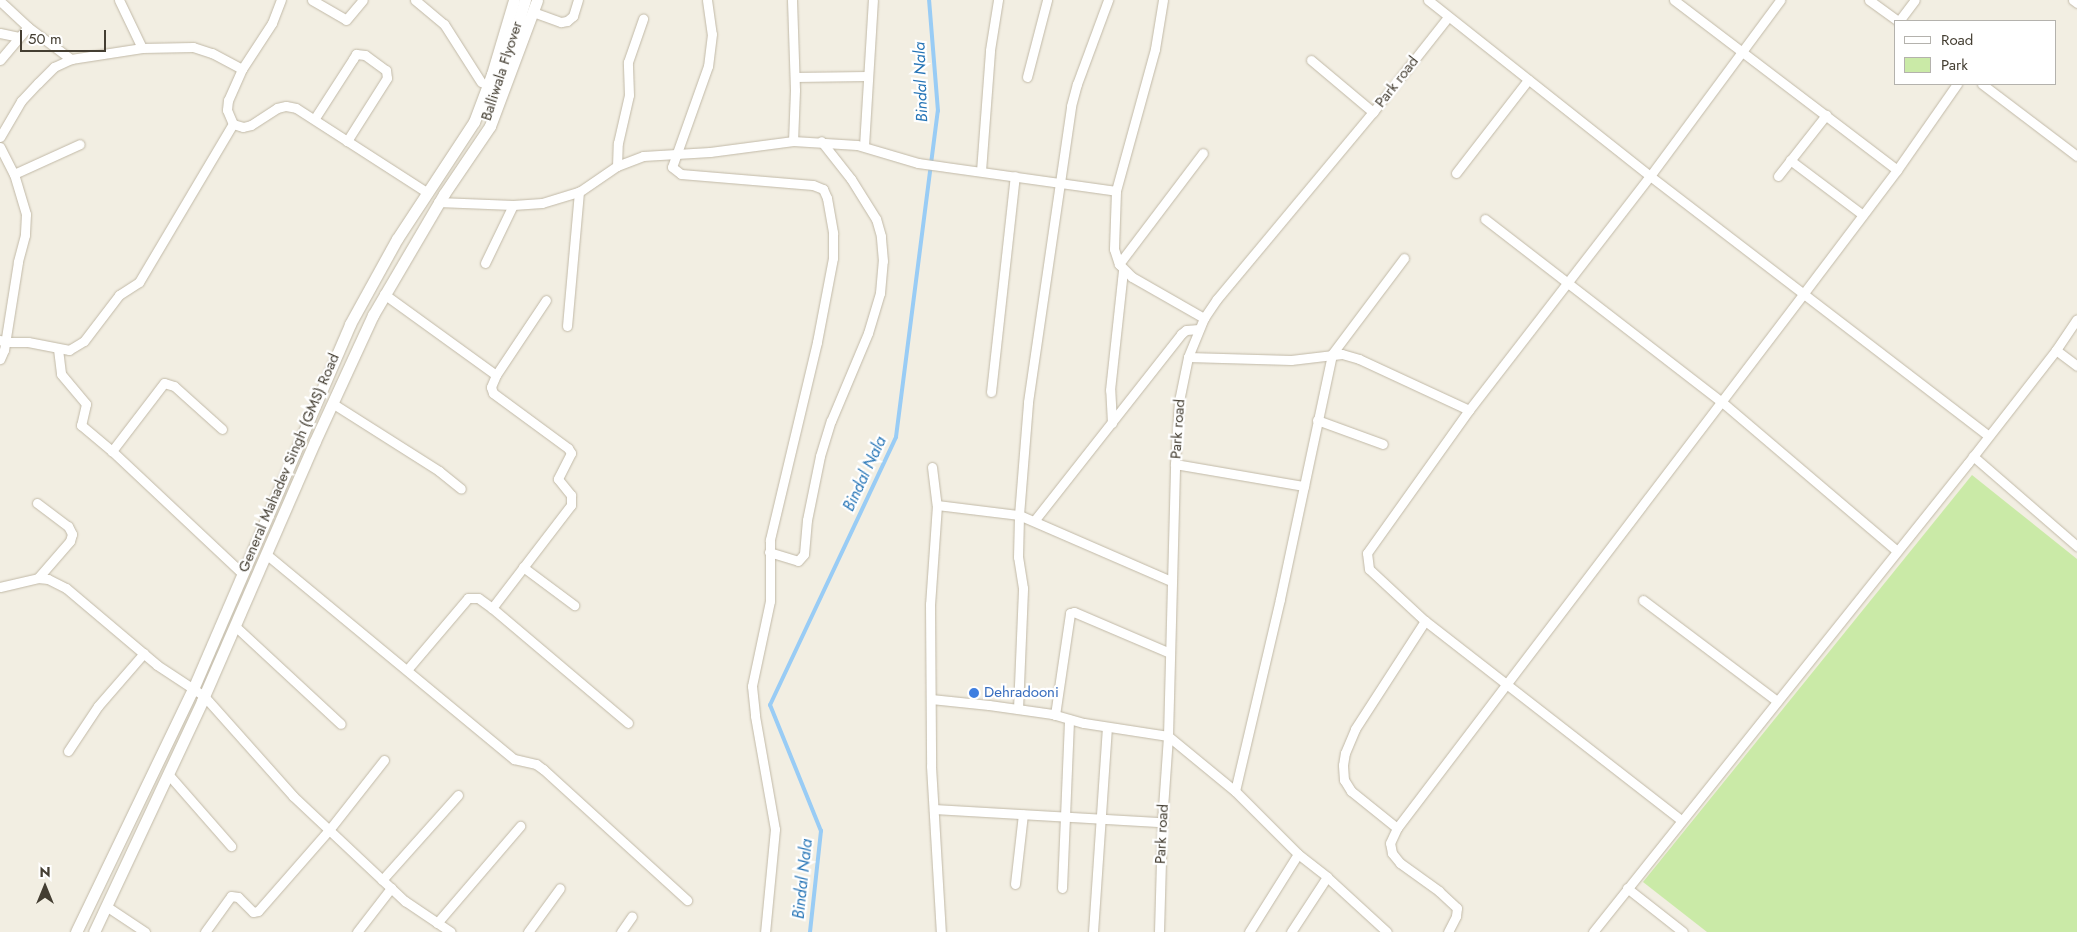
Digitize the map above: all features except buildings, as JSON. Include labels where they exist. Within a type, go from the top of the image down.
[{"type":"street","points":[[119,0],[142,48]]},
{"type":"street","points":[[233,124],[227,110],[228,100],[242,69],[272,23],[281,0]]},
{"type":"street","points":[[312,0],[346,20],[363,0]]},
{"type":"street","points":[[415,0],[444,24],[481,82]]},
{"type":"street","name":"General Mahadev Singh (GMS) Road","points":[[76,932],[193,688],[350,324],[397,239],[466,135],[469,115],[509,0]]},
{"type":"street","name":"Balliwala Flyover","points":[[478,141],[479,124],[514,0]]},
{"type":"street","name":"Balliwala Flyover","points":[[466,135],[479,124],[525,0]]},
{"type":"street","points":[[94,932],[204,696],[332,403],[384,294],[438,202],[490,126],[537,0]]},
{"type":"street","points":[[533,12],[561,22],[567,21],[572,16],[578,0]]},
{"type":"street","points":[[707,0],[712,34],[708,66],[672,167],[681,174],[813,185],[822,189],[831,214],[833,258],[830,277],[769,552],[772,584],[770,601],[752,686],[755,716],[775,829],[765,932]]},
{"type":"street","points":[[792,0],[795,77],[792,141]]},
{"type":"street","points":[[864,146],[873,0]]},
{"type":"street","points":[[981,171],[990,50],[998,0]]},
{"type":"street","points":[[1027,77],[1048,0]]},
{"type":"street","points":[[1018,709],[1023,598],[1022,572],[1018,557],[1019,515],[1028,402],[1059,181],[1077,84],[1108,0]]},
{"type":"street","points":[[1112,423],[1110,390],[1121,267],[1114,249],[1116,191],[1155,49],[1163,0]]},
{"type":"street","points":[[1428,0],[1441,4],[1448,17],[1650,176],[1988,434]]},
{"type":"street","points":[[1674,0],[1897,170]]},
{"type":"street","points":[[1681,820],[1425,621],[1369,569],[1367,553],[1469,410],[1650,176],[1780,0]]},
{"type":"street","points":[[1869,0],[1897,20]]},
{"type":"street","points":[[1899,20],[1915,0]]},
{"type":"street","points":[[0,1],[28,27],[71,60]]},
{"type":"street","name":"Park road","points":[[1159,932],[1162,822],[1168,736],[1175,464],[1179,401],[1188,357],[1204,318],[1373,112],[1448,17]]},
{"type":"street","points":[[617,166],[618,143],[629,95],[628,62],[643,19]]},
{"type":"street","points":[[0,60],[28,27]]},
{"type":"street","points":[[0,33],[19,37]]},
{"type":"street","points":[[0,137],[21,102],[38,83],[54,67],[71,60],[142,48],[193,47],[212,53],[242,69]]},
{"type":"street","points":[[315,118],[356,54],[365,55],[386,70],[387,78],[347,141]]},
{"type":"street","points":[[1311,60],[1373,112]]},
{"type":"street","points":[[795,77],[868,76]]},
{"type":"street","points":[[1456,173],[1528,80]]},
{"type":"street","points":[[1448,932],[1456,916],[1457,908],[1439,891],[1400,863],[1392,853],[1390,843],[1398,828],[1897,170],[1957,85]]},
{"type":"street","points":[[1983,85],[2077,156]]},
{"type":"street","points":[[233,124],[251,125],[277,108],[286,106],[296,108],[315,118],[428,193]]},
{"type":"street","points":[[1778,176],[1826,115]]},
{"type":"street","points":[[2,341],[28,342],[69,350],[77,347],[120,295],[139,282],[233,124]]},
{"type":"street","points":[[438,202],[513,205],[542,203],[578,192],[617,166],[642,156],[676,155],[792,141],[821,141],[864,146],[895,158],[918,163],[1059,181],[1116,191]]},
{"type":"street","points":[[769,552],[794,560],[802,559],[820,456],[831,421],[868,333],[880,293],[883,261],[881,236],[876,219],[851,180],[821,141]]},
{"type":"street","points":[[14,174],[80,144]]},
{"type":"street","points":[[0,147],[14,174],[26,214],[25,235],[10,299],[0,359]]},
{"type":"street","points":[[1121,267],[1203,153]]},
{"type":"street","points":[[1790,160],[1863,215]]},
{"type":"street","points":[[991,392],[1014,176]]},
{"type":"street","points":[[567,326],[578,192]]},
{"type":"street","points":[[485,263],[513,205]]},
{"type":"street","points":[[1486,219],[1722,402],[1897,551]]},
{"type":"street","points":[[1235,791],[1280,600],[1332,354],[1404,258]]},
{"type":"street","points":[[1121,267],[1142,284],[1204,318]]},
{"type":"street","points":[[384,294],[496,375]]},
{"type":"street","points":[[492,608],[571,506],[571,495],[558,479],[570,454],[568,448],[493,393],[491,387],[496,375],[546,300]]},
{"type":"street","points":[[1593,932],[2056,350],[2077,319]]},
{"type":"street","points":[[1034,522],[1181,334],[1186,330],[1199,329]]},
{"type":"street","points":[[58,349],[61,374],[86,404],[81,425],[112,451],[242,573]]},
{"type":"street","points":[[2056,350],[2077,366]]},
{"type":"street","points":[[1188,357],[1291,360],[1332,354],[1358,359],[1469,410]]},
{"type":"street","points":[[112,451],[164,383],[174,386],[222,429]]},
{"type":"street","points":[[332,403],[439,471],[461,489]]},
{"type":"street","points":[[1317,420],[1383,444]]},
{"type":"street","points":[[1972,456],[2077,546]]},
{"type":"street","points":[[1175,464],[1304,486]]},
{"type":"street","points":[[932,467],[937,505],[930,604],[931,766],[941,932]]},
{"type":"street","points":[[37,503],[68,526],[72,534],[70,541],[38,578]]},
{"type":"street","points":[[937,505],[1019,515],[1171,581]]},
{"type":"street","points":[[266,554],[514,759],[536,764],[543,769],[687,900]]},
{"type":"street","points":[[523,567],[574,605]]},
{"type":"street","points":[[0,587],[38,578],[48,579],[66,588],[144,653],[204,696],[292,796],[405,901],[451,932]]},
{"type":"street","points":[[407,670],[468,598],[478,598],[628,724]]},
{"type":"street","points":[[1643,600],[1777,700]]},
{"type":"street","points":[[1055,716],[1070,613],[1074,612],[1170,653]]},
{"type":"street","points":[[1398,828],[1351,791],[1344,780],[1343,764],[1345,753],[1355,729],[1425,621]]},
{"type":"street","points":[[235,626],[341,724]]},
{"type":"street","points":[[68,751],[98,706],[144,653]]},
{"type":"street","points":[[931,699],[960,700],[1018,709],[1168,736],[1235,791],[1298,854],[1327,877],[1387,932]]},
{"type":"street","points":[[1062,888],[1069,719]]},
{"type":"street","points":[[1093,932],[1107,726]]},
{"type":"street","points":[[205,932],[231,896],[238,897],[253,912],[258,911],[328,830],[384,760]]},
{"type":"street","points":[[168,774],[231,846]]},
{"type":"street","points":[[382,880],[458,795]]},
{"type":"street","points":[[934,809],[1162,822]]},
{"type":"street","points":[[1015,884],[1023,814]]},
{"type":"street","points":[[438,923],[520,826]]},
{"type":"street","points":[[1253,930],[1298,854]]},
{"type":"street","points":[[1290,932],[1327,877]]},
{"type":"street","points":[[357,932],[391,888]]},
{"type":"street","points":[[528,932],[560,888]]},
{"type":"street","points":[[1627,888],[1683,932]]},
{"type":"street","points":[[106,906],[146,932]]},
{"type":"street","points":[[621,932],[632,916]]},
{"type":"green space","points":[[1972,475],[2077,559],[2077,932],[1707,932],[1643,882]]},
{"type":"waterway","name":"Bindal Nala","points":[[810,932],[821,831],[770,705],[896,437],[938,111],[929,0]]},
{"type":"place","name":"Dehradooni","points":[[974,693]]}]
